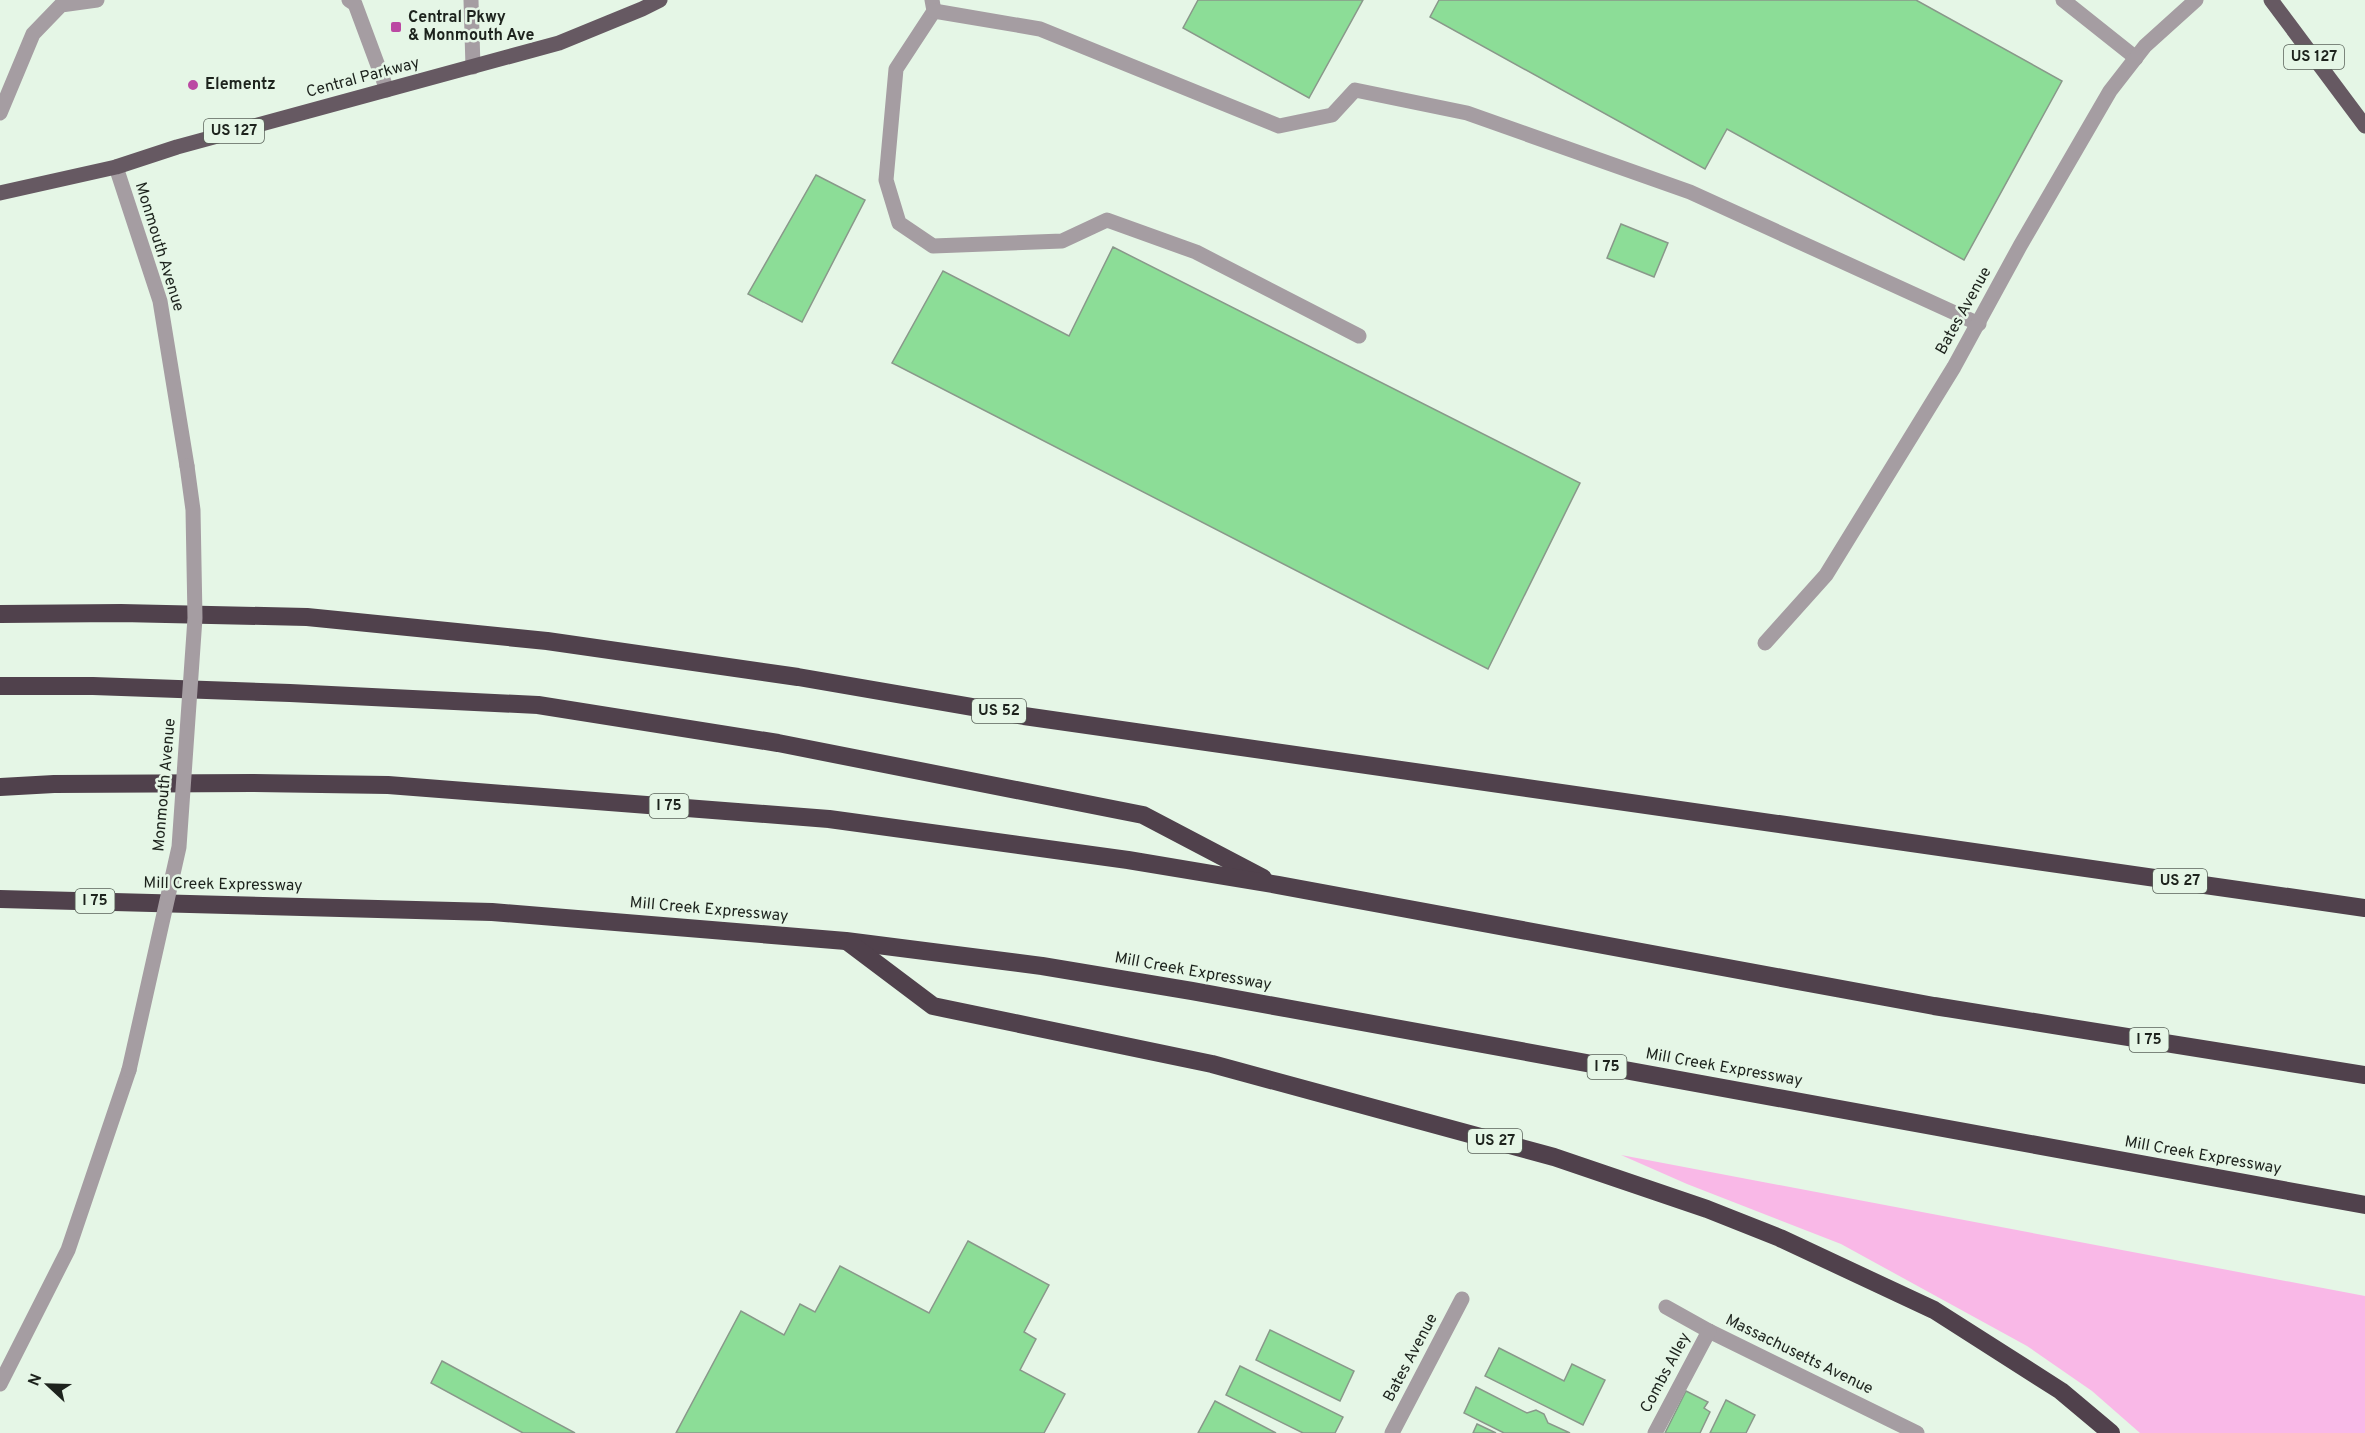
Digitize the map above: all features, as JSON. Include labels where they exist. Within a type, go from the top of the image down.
[{"type":"highway","name":"US 52","points":[[0,614],[121,613],[307,617],[547,641],[798,677],[1024,716],[1995,855]]},
{"type":"highway","points":[[0,686],[93,686],[290,693],[538,705],[584,712],[778,743],[1143,815],[1278,885]]},
{"type":"highway","name":"I 75","points":[[0,787],[54,784],[388,785],[829,819],[1128,860],[1278,885],[1934,1006],[2365,1075]]},
{"type":"highway","name":"US 27","points":[[1995,855],[2365,908]]},
{"type":"highway","name":"Mill Creek Expressway","points":[[0,899],[492,912],[846,941],[1042,966],[1192,991],[2365,1205]]},
{"type":"highway","name":"US 27","points":[[846,941],[933,1006],[1224,1067],[1554,1156],[1780,1238],[1934,1310],[2061,1391],[2111,1433]]},
{"type":"main road","name":"Central Parkway","points":[[0,194],[116,167],[177,147],[559,43],[660,0]]},
{"type":"main road","name":"US 127","points":[[2271,0],[2365,126]]},
{"type":"street","points":[[0,113],[33,34],[62,5],[97,0]]},
{"type":"street","points":[[349,0],[355,4],[387,90]]},
{"type":"street","points":[[471,0],[473,67]]},
{"type":"street","points":[[2063,0],[2136,58]]},
{"type":"street","name":"Bates Avenue","points":[[1765,643],[1826,574],[1979,324],[2020,246],[2110,91],[2145,46],[2196,0]]},
{"type":"street","points":[[1359,336],[1196,252],[1107,220],[1062,241],[933,246],[898,223],[886,180],[896,69],[933,6],[1040,29],[1280,126],[1332,116],[1355,90],[1467,113],[1690,192],[1979,324]]},
{"type":"street","name":"Monmouth Avenue","points":[[0,1384],[68,1250],[129,1070],[180,847],[195,618],[193,510],[160,301],[116,167]]},
{"type":"street","name":"Bates Avenue","points":[[1392,1433],[1462,1299]]},
{"type":"street","name":"Massachusetts Avenue","points":[[1666,1307],[1709,1331],[1917,1433]]},
{"type":"street","name":"Combs Alley","points":[[1655,1433],[1709,1331]]},
{"type":"shaded area","points":[[1621,1155],[2365,1296],[2365,1433],[2140,1433],[2092,1391],[2027,1346],[1841,1244],[1687,1184]]},
{"type":"building","points":[[1198,0],[1363,0],[1309,98],[1183,28]]},
{"type":"building","points":[[1439,0],[1916,0],[2062,81],[1964,260],[1727,129],[1705,169],[1430,17]]},
{"type":"building","points":[[816,175],[865,200],[802,322],[748,294]]},
{"type":"building","points":[[1621,224],[1668,243],[1654,277],[1607,258]]},
{"type":"building","points":[[1113,247],[1580,483],[1488,669],[892,363],[943,271],[1069,336]]},
{"type":"building","points":[[968,1241],[1049,1285],[1024,1332],[1036,1339],[1020,1370],[1065,1394],[1044,1433],[676,1433],[741,1311],[784,1335],[800,1304],[815,1312],[840,1266],[929,1313]]},
{"type":"building","points":[[1270,1330],[1354,1371],[1340,1401],[1256,1360]]},
{"type":"building","points":[[1499,1348],[1564,1381],[1572,1364],[1605,1380],[1583,1425],[1485,1376]]},
{"type":"building","points":[[442,1361],[575,1433],[523,1433],[431,1383]]},
{"type":"building","points":[[1240,1366],[1343,1417],[1335,1433],[1303,1433],[1226,1395]]},
{"type":"building","points":[[1476,1387],[1527,1413],[1536,1410],[1544,1414],[1548,1423],[1570,1433],[1504,1433],[1464,1413]]},
{"type":"building","points":[[1686,1391],[1708,1402],[1704,1408],[1710,1412],[1700,1433],[1665,1433]]},
{"type":"building","points":[[1726,1400],[1755,1415],[1746,1433],[1710,1433]]},
{"type":"building","points":[[1215,1401],[1276,1433],[1198,1433]]},
{"type":"building","points":[[1477,1424],[1496,1433],[1473,1433]]},
{"type":"place","name":"Central Pkwy & Monmouth Ave","points":[[396,27]]},
{"type":"place","name":"Elementz","points":[[193,85]]}]
